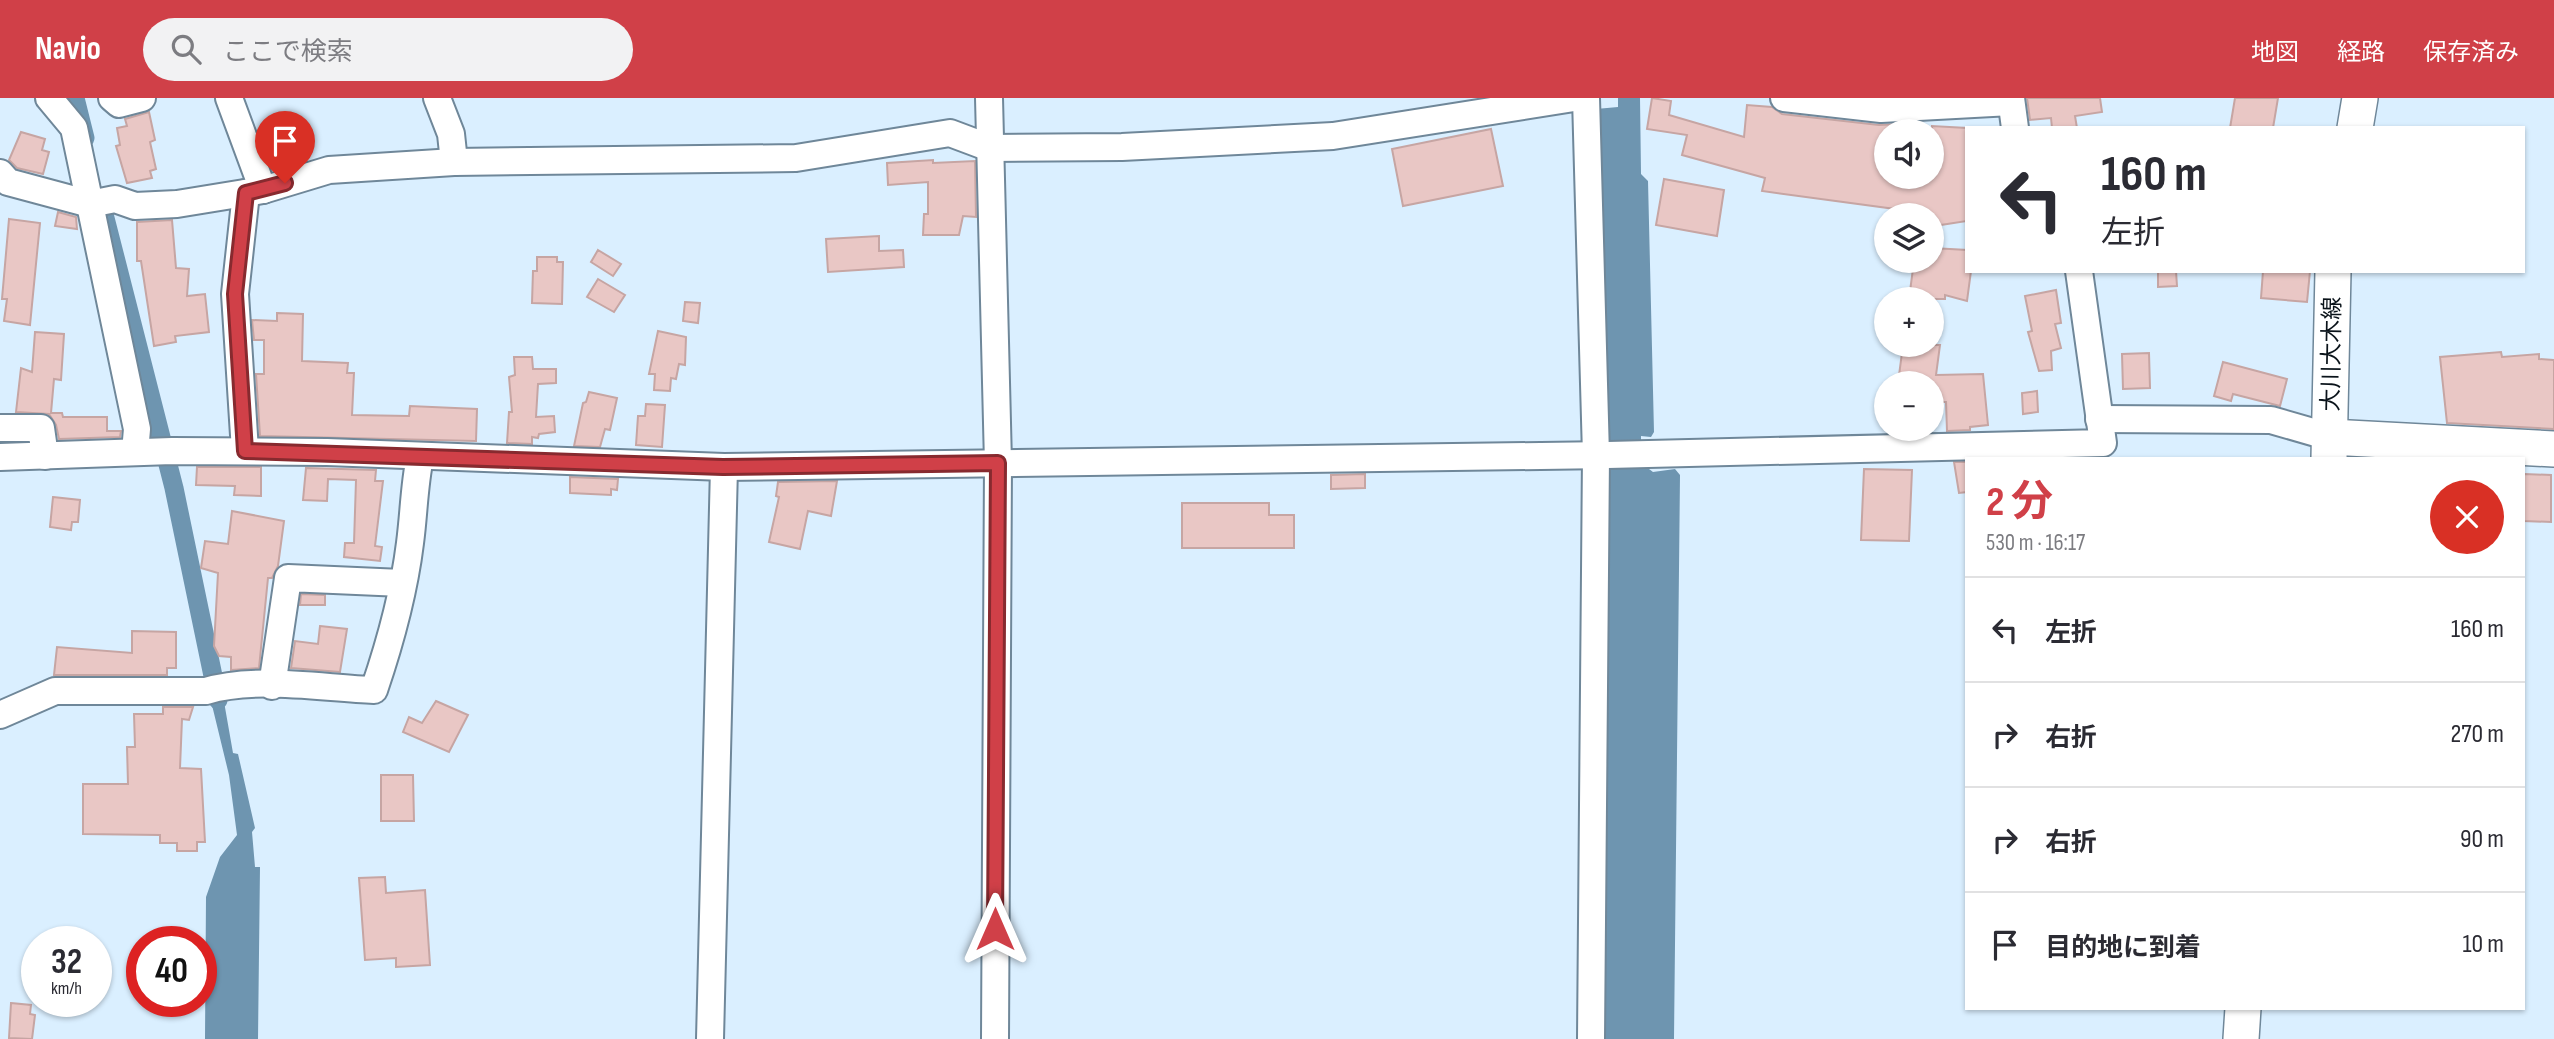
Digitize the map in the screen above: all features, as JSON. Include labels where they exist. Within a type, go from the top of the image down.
[{"type":"main road","points":[[2355,126],[2360,98]]},
{"type":"main road","name":"大川大木線","points":[[2333,273],[2329,448],[2554,449]]},
{"type":"main road","points":[[2241,1039],[2243,1010]]},
{"type":"street","points":[[49,98],[74,128],[101,202],[140,452]]},
{"type":"street","points":[[112,98],[119,104],[142,98]]},
{"type":"street","points":[[229,98],[254,192],[235,294],[245,451]]},
{"type":"street","points":[[437,98],[451,134],[454,162]]},
{"type":"street","points":[[989,98],[998,463],[995,1039]]},
{"type":"street","points":[[0,173],[8,182],[101,202],[135,206],[177,204],[254,192],[329,170],[454,162],[796,158],[950,133],[990,148],[1122,147],[1333,136],[1574,98]]},
{"type":"street","points":[[1586,98],[1602,455],[1591,1039]]},
{"type":"street","points":[[1784,98],[1881,109],[2012,109]]},
{"type":"street","points":[[0,457],[245,451],[723,467],[1602,455],[2103,443],[2080,273]]},
{"type":"street","points":[[2099,419],[2271,420],[2329,448]]},
{"type":"street","points":[[0,428],[41,428],[44,456]]},
{"type":"street","points":[[0,715],[55,691],[272,686],[374,690],[389,645],[402,583],[420,457]]},
{"type":"street","points":[[710,1039],[723,467]]},
{"type":"street","points":[[272,686],[288,578],[402,583]]},
{"type":"water","points":[[1618,98],[1640,98],[1641,174],[1648,181],[1654,432],[1651,437],[1641,436],[1641,463],[1653,472],[1675,469],[1680,475],[1674,1039],[1603,1039],[1607,472],[1627,441],[1609,442],[1606,438],[1596,109],[1618,107]]},
{"type":"water","points":[[223,696],[233,753],[238,754],[255,828],[252,832],[255,867],[260,867],[258,1039],[205,1039],[205,1017],[217,1017],[217,926],[206,926],[206,897],[220,857],[237,835],[229,775],[211,701]]},
{"type":"building","points":[[1652,98],[1671,101],[1669,115],[1744,137],[1747,105],[1772,107],[1782,114],[1874,124],[1874,189],[1944,189],[1944,127],[1965,128],[1965,221],[1944,224],[1944,203],[1874,203],[1874,206],[1762,191],[1765,178],[1682,155],[1687,135],[1647,129]]},
{"type":"building","points":[[2027,98],[2100,98],[2102,112],[2075,116],[2077,126],[2052,126],[2051,118],[2030,120]]},
{"type":"building","points":[[2235,98],[2278,98],[2273,126],[2230,126]]},
{"type":"building","points":[[149,112],[155,140],[150,142],[156,169],[150,171],[152,178],[127,183],[116,146],[120,145],[117,128],[127,126],[125,119]]},
{"type":"building","points":[[1491,129],[1503,186],[1403,206],[1392,149]]},
{"type":"building","points":[[21,132],[45,139],[42,150],[49,152],[43,174],[17,168],[9,160]]},
{"type":"building","points":[[933,160],[933,163],[975,161],[976,217],[963,216],[959,235],[923,235],[924,214],[928,214],[928,182],[888,185],[887,163]]},
{"type":"building","points":[[1664,179],[1724,190],[1717,236],[1656,225]]},
{"type":"building","points":[[58,212],[76,217],[77,229],[55,226]]},
{"type":"building","points":[[9,219],[40,223],[30,325],[4,321],[7,299],[2,299]]},
{"type":"building","points":[[172,220],[176,268],[189,269],[187,296],[205,294],[209,332],[175,336],[176,342],[154,346],[141,261],[137,261],[137,222]]},
{"type":"building","points":[[879,236],[879,251],[903,250],[904,267],[828,272],[826,239]]},
{"type":"building","points":[[1944,249],[1965,250],[1965,273],[1971,273],[1967,301],[1945,295],[1944,299],[1944,287],[1911,287],[1912,273],[1944,273]]},
{"type":"building","points":[[598,250],[621,264],[613,276],[591,262]]},
{"type":"building","points":[[537,257],[557,257],[557,262],[563,262],[562,304],[532,303],[533,271],[537,271]]},
{"type":"building","points":[[2158,273],[2176,273],[2177,286],[2158,287]]},
{"type":"building","points":[[2263,273],[2310,273],[2307,302],[2261,298]]},
{"type":"building","points":[[598,279],[625,295],[614,312],[587,297]]},
{"type":"building","points":[[2056,290],[2061,323],[2055,324],[2061,348],[2051,351],[2052,370],[2039,371],[2028,332],[2032,331],[2025,296]]},
{"type":"building","points":[[685,302],[700,303],[698,323],[683,321]]},
{"type":"building","points":[[277,313],[303,314],[302,361],[348,363],[347,373],[354,373],[352,415],[409,416],[410,406],[477,409],[476,441],[260,436],[256,374],[264,374],[264,340],[254,340],[252,320],[277,321]]},
{"type":"building","points":[[658,331],[686,337],[685,365],[679,364],[676,379],[671,378],[670,391],[654,390],[655,374],[649,374]]},
{"type":"building","points":[[35,332],[64,334],[61,380],[54,379],[51,413],[62,413],[63,417],[107,417],[107,431],[121,431],[120,437],[59,439],[56,425],[49,414],[16,412],[21,368],[32,372]]},
{"type":"building","points":[[2501,352],[2502,357],[2539,354],[2539,359],[2554,360],[2554,429],[2447,423],[2440,357]]},
{"type":"building","points":[[2149,353],[2150,388],[2123,389],[2122,354]]},
{"type":"building","points":[[514,357],[532,357],[533,369],[556,369],[556,383],[538,384],[536,417],[554,416],[555,432],[539,434],[538,438],[532,437],[532,444],[507,443],[509,412],[512,412],[509,377],[515,375]]},
{"type":"building","points":[[1901,357],[1938,357],[1937,371],[1900,371]]},
{"type":"building","points":[[2223,362],[2287,379],[2280,406],[2233,394],[2231,401],[2214,396]]},
{"type":"building","points":[[1983,374],[1988,425],[1970,427],[1970,430],[1947,431],[1944,375]]},
{"type":"building","points":[[2037,391],[2038,412],[2023,414],[2022,393]]},
{"type":"building","points":[[589,392],[617,398],[610,430],[605,429],[600,447],[574,446],[583,403],[586,402]]},
{"type":"building","points":[[646,404],[665,405],[662,447],[636,445],[638,416],[645,416]]},
{"type":"building","points":[[1954,462],[1965,462],[1965,492],[1959,493]]},
{"type":"building","points":[[197,467],[261,467],[261,496],[234,495],[235,486],[196,485]]},
{"type":"building","points":[[306,468],[376,470],[375,481],[383,481],[375,546],[382,547],[380,561],[344,557],[345,543],[354,543],[356,480],[328,479],[327,501],[303,500]]},
{"type":"building","points":[[1864,469],[1912,470],[1909,541],[1861,540]]},
{"type":"building","points":[[1365,474],[1365,488],[1331,489],[1331,475]]},
{"type":"building","points":[[2525,474],[2551,475],[2551,522],[2525,521]]},
{"type":"building","points":[[570,477],[618,479],[617,490],[611,489],[611,495],[570,493]]},
{"type":"building","points":[[837,481],[831,516],[808,511],[800,549],[769,542],[779,497],[776,496],[778,482]]},
{"type":"building","points":[[53,497],[80,500],[78,522],[72,522],[71,530],[50,527]]},
{"type":"building","points":[[1182,503],[1269,503],[1269,515],[1294,515],[1294,548],[1182,548]]},
{"type":"building","points":[[232,511],[284,521],[278,566],[272,578],[268,578],[259,668],[231,670],[231,657],[219,656],[214,646],[218,573],[201,568],[205,541],[228,544]]},
{"type":"building","points":[[301,594],[325,595],[325,605],[300,605]]},
{"type":"building","points":[[320,626],[347,629],[340,672],[291,668],[295,641],[318,644]]},
{"type":"building","points":[[132,631],[176,632],[176,668],[167,668],[167,675],[54,675],[57,647],[132,653]]},
{"type":"building","points":[[436,701],[468,715],[449,752],[403,732],[409,717],[422,723]]},
{"type":"building","points":[[163,707],[193,707],[189,720],[182,719],[180,768],[201,769],[205,842],[197,842],[197,851],[177,851],[177,843],[160,843],[160,835],[83,834],[83,784],[128,784],[127,747],[135,747],[134,714],[163,714]]},
{"type":"building","points":[[381,775],[413,775],[414,821],[381,821]]},
{"type":"building","points":[[385,877],[386,893],[425,890],[430,965],[396,967],[396,958],[365,960],[359,878]]},
{"type":"building","points":[[11,1003],[21,1004],[21,1017],[35,1017],[32,1039],[9,1038]]},
{"type":"waterway","points":[[75,98],[85,138]]},
{"type":"waterway","points":[[104,214],[174,488],[218,700]]},
{"type":"route","points":[[285,183],[246,193],[244,238],[235,294],[245,451],[723,467],[998,463],[995,929]]}]
